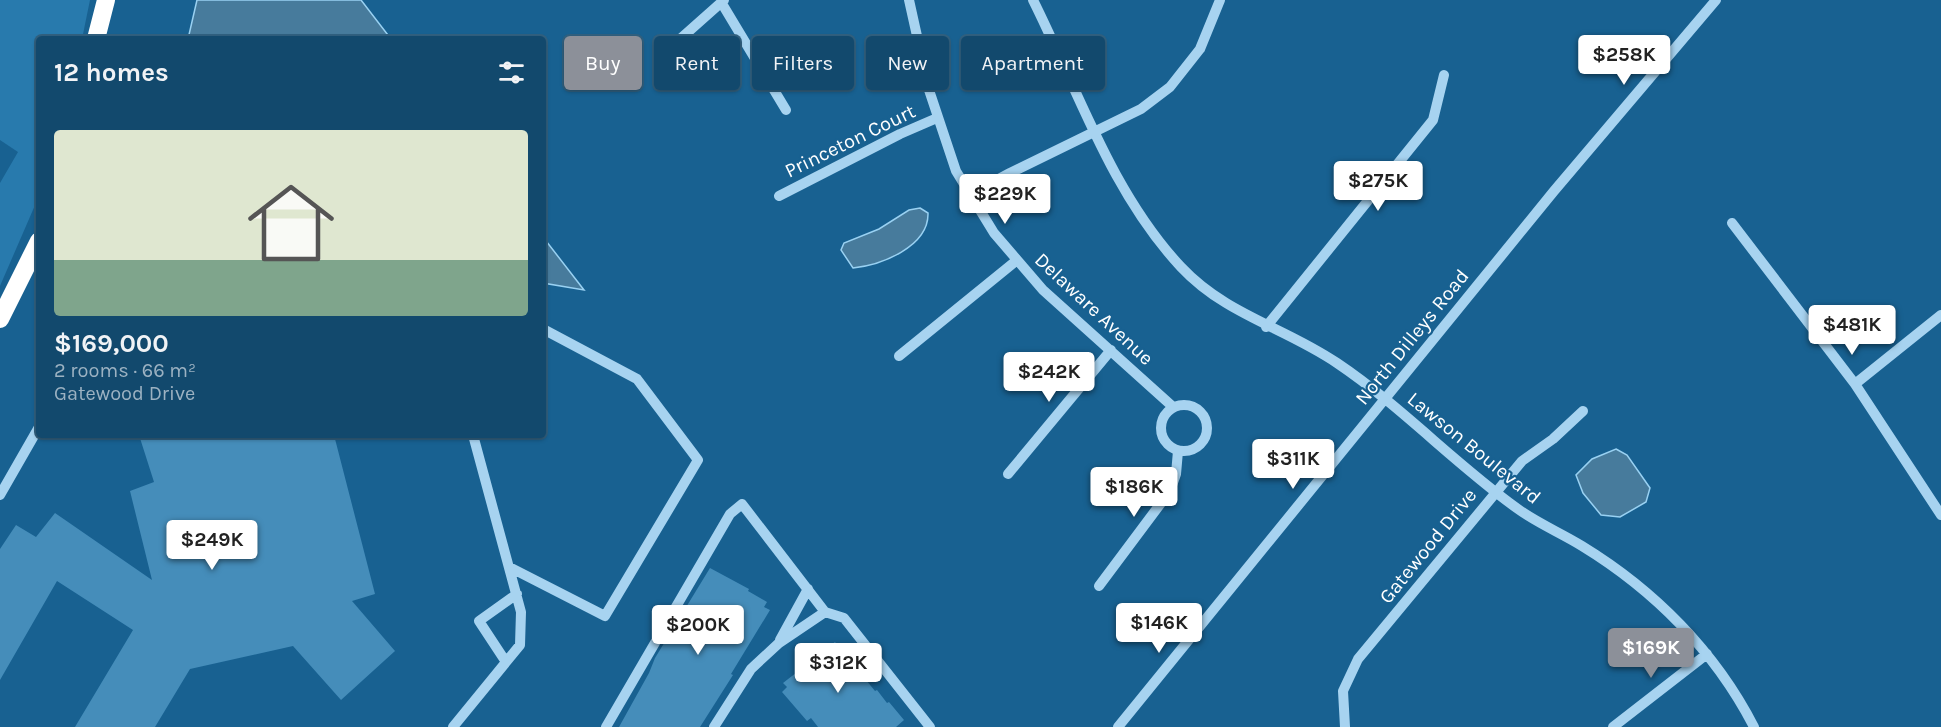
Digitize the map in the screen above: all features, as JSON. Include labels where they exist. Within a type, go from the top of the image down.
[{"type":"highway","points":[[97,36],[106,0]]},
{"type":"highway","points":[[0,319],[36,247]]},
{"type":"street","name":"Delaware Avenue","points":[[909,0],[937,118],[956,171],[969,195],[994,233],[1043,290],[1172,406],[1186,404],[1196,408],[1206,423],[1207,434],[1195,448],[1178,451]]},
{"type":"street","name":"Lawson Boulevard","points":[[1033,0],[1095,132],[1135,209],[1181,267],[1225,304],[1335,361],[1385,399],[1519,510],[1605,561],[1643,590],[1677,620],[1707,654],[1754,727]]},
{"type":"street","points":[[969,195],[1010,172],[1141,109],[1170,87],[1200,49],[1220,0]]},
{"type":"street","name":"North Dilleys Road","points":[[1118,727],[1554,190],[1716,0]]},
{"type":"street","points":[[683,36],[722,1],[786,110]]},
{"type":"street","points":[[1266,327],[1433,120],[1444,75]]},
{"type":"street","name":"Princeton Court","points":[[779,196],[900,134],[937,118]]},
{"type":"street","points":[[1732,223],[1855,384],[1941,515]]},
{"type":"street","points":[[899,356],[1016,261]]},
{"type":"street","points":[[1855,384],[1941,315]]},
{"type":"street","points":[[509,567],[604,616],[698,460],[637,379],[546,331]]},
{"type":"street","points":[[1008,474],[1111,350]]},
{"type":"street","points":[[1099,586],[1170,491],[1176,474],[1178,451],[1164,441],[1160,428],[1162,417],[1172,406]]},
{"type":"street","name":"Gatewood Drive","points":[[1346,727],[1343,691],[1358,659],[1522,461],[1553,439],[1583,411]]},
{"type":"street","points":[[0,495],[36,432]]},
{"type":"street","points":[[453,727],[520,645],[521,612],[517,594],[474,438]]},
{"type":"street","points":[[606,727],[730,514],[742,504],[825,612],[844,618],[930,727]]},
{"type":"street","points":[[779,643],[808,589]]},
{"type":"street","points":[[506,662],[479,621],[517,594]]},
{"type":"street","points":[[714,727],[751,669],[779,643],[825,612]]},
{"type":"street","points":[[1613,727],[1707,654]]},
{"type":"shaded area","points":[[0,0],[90,0],[83,36],[36,36],[36,203],[0,286],[0,183],[18,152],[0,140]]},
{"type":"shaded area","points":[[197,0],[361,0],[389,36],[189,36]]},
{"type":"shaded area","points":[[920,208],[928,213],[926,225],[921,236],[912,245],[877,263],[853,268],[841,250],[844,243],[879,229],[909,210]]},
{"type":"shaded area","points":[[546,241],[584,290],[546,284]]},
{"type":"shaded area","points":[[1616,449],[1627,455],[1650,488],[1646,502],[1620,517],[1601,515],[1583,493],[1576,475],[1592,459]]},
{"type":"building","points":[[140,438],[335,438],[375,594],[352,601],[395,651],[341,700],[293,646],[190,669],[155,727],[75,727],[133,630],[57,581],[0,680],[0,549],[16,525],[36,537],[55,513],[152,580],[130,491],[154,482]]},
{"type":"building","points":[[710,568],[749,589],[748,591],[767,602],[764,607],[770,610],[731,674],[733,675],[700,727],[619,727],[655,658]]},
{"type":"building","points":[[835,642],[875,691],[877,690],[887,703],[889,702],[904,720],[896,727],[818,727],[811,718],[807,721],[782,692],[787,687],[783,683],[801,669],[799,667]]}]
